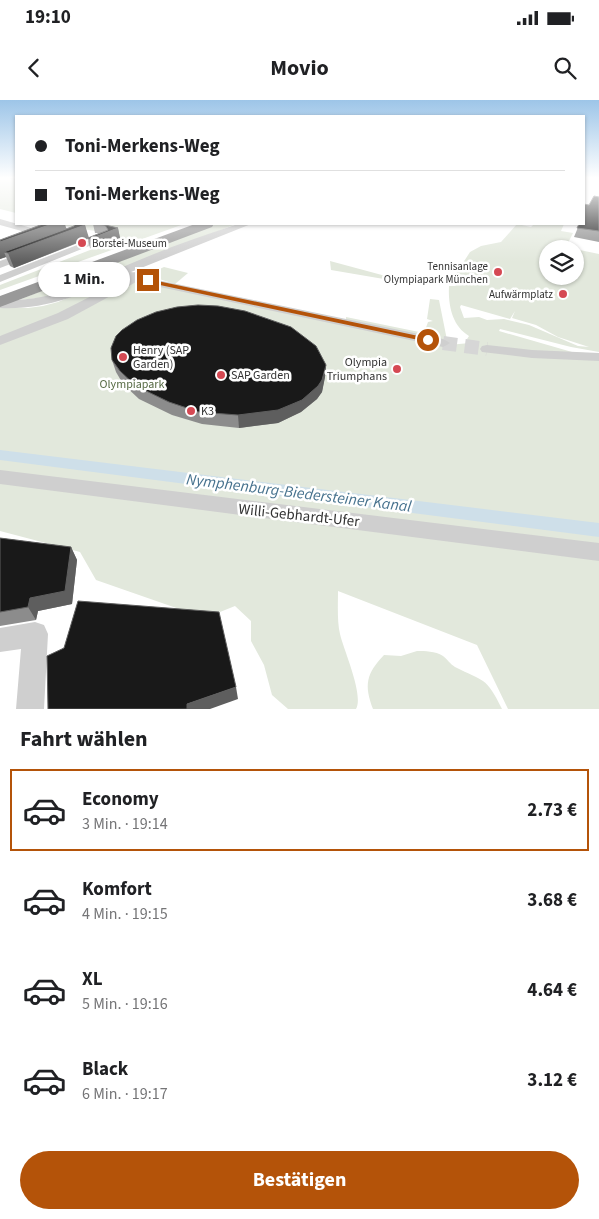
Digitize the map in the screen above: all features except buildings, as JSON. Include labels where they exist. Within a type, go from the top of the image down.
[{"type":"highway","points":[[4,295],[190,225]]},
{"type":"highway","points":[[4,295],[204,225]]},
{"type":"street","points":[[0,222],[46,235],[0,252]]},
{"type":"street","points":[[4,295],[31,305],[44,303],[186,245],[243,225]]},
{"type":"street","points":[[4,295],[104,238],[91,235]]},
{"type":"street","points":[[0,341],[63,316],[186,251],[196,243]]},
{"type":"street","points":[[0,265],[40,249]]},
{"type":"street","points":[[121,272],[223,297],[225,306],[234,311],[250,310],[253,306],[252,303],[444,343]]},
{"type":"street","points":[[487,349],[532,354],[599,357]]},
{"type":"street","name":"Willi-Gebhardt-Ufer","points":[[0,477],[599,552]]},
{"type":"street","points":[[0,640],[35,634],[30,709]]},
{"type":"green space","points":[[0,205],[15,205],[15,213],[0,209]]},
{"type":"green space","points":[[63,225],[181,225],[0,290],[0,285],[121,238],[97,231]]},
{"type":"green space","points":[[214,225],[234,225],[69,291],[50,297],[19,300],[159,244]]},
{"type":"green space","name":"Olympiapark","points":[[516,225],[531,227],[533,225],[564,225],[561,231],[573,233],[570,240],[539,240],[539,285],[584,285],[584,251],[599,254],[599,352],[500,329],[499,331],[572,352],[599,354],[599,709],[508,709],[477,645],[338,591],[339,629],[356,684],[358,702],[356,709],[288,709],[272,695],[264,665],[251,641],[251,621],[235,606],[205,618],[96,580],[80,552],[0,531],[0,307],[28,308],[43,306],[58,302],[117,277],[346,320],[346,317],[424,333],[428,322],[433,321],[427,319],[430,299],[439,300],[448,345],[470,343],[467,339],[469,336],[459,327],[452,314],[449,286],[456,286],[452,280],[470,252],[481,246],[501,242]],"holes":[[[461,305],[510,319],[515,311],[512,318],[536,325],[558,337],[589,347],[578,346],[529,325],[504,319],[464,318],[460,307]]]},
{"type":"green space","points":[[330,261],[419,285],[331,270]]},
{"type":"green space","points":[[164,267],[188,273],[175,284],[152,275],[153,272]]},
{"type":"green space","points":[[417,651],[440,654],[455,667],[483,681],[488,685],[502,709],[373,709],[368,693],[368,680],[373,668],[384,655],[401,656]]},
{"type":"waterway","name":"Nymphenburg-Biedersteiner Kanal","points":[[0,455],[599,530]]},
{"type":"tunnel","points":[[443,343],[487,349]]},
{"type":"place","name":"Borstei-Museum","points":[[82,243]]},
{"type":"place","name":"Tennisanlage Olympiapark München","points":[[498,272]]},
{"type":"place","name":"Aufwärmplatz","points":[[563,294]]},
{"type":"place","name":"Henry (SAP Garden)","points":[[123,357]]},
{"type":"place","name":"Olympia Triumphans","points":[[397,369]]},
{"type":"place","name":"SAP Garden","points":[[221,375]]},
{"type":"place","name":"K3","points":[[191,411]]},
{"type":"route","points":[[148,280],[428,340]]}]
